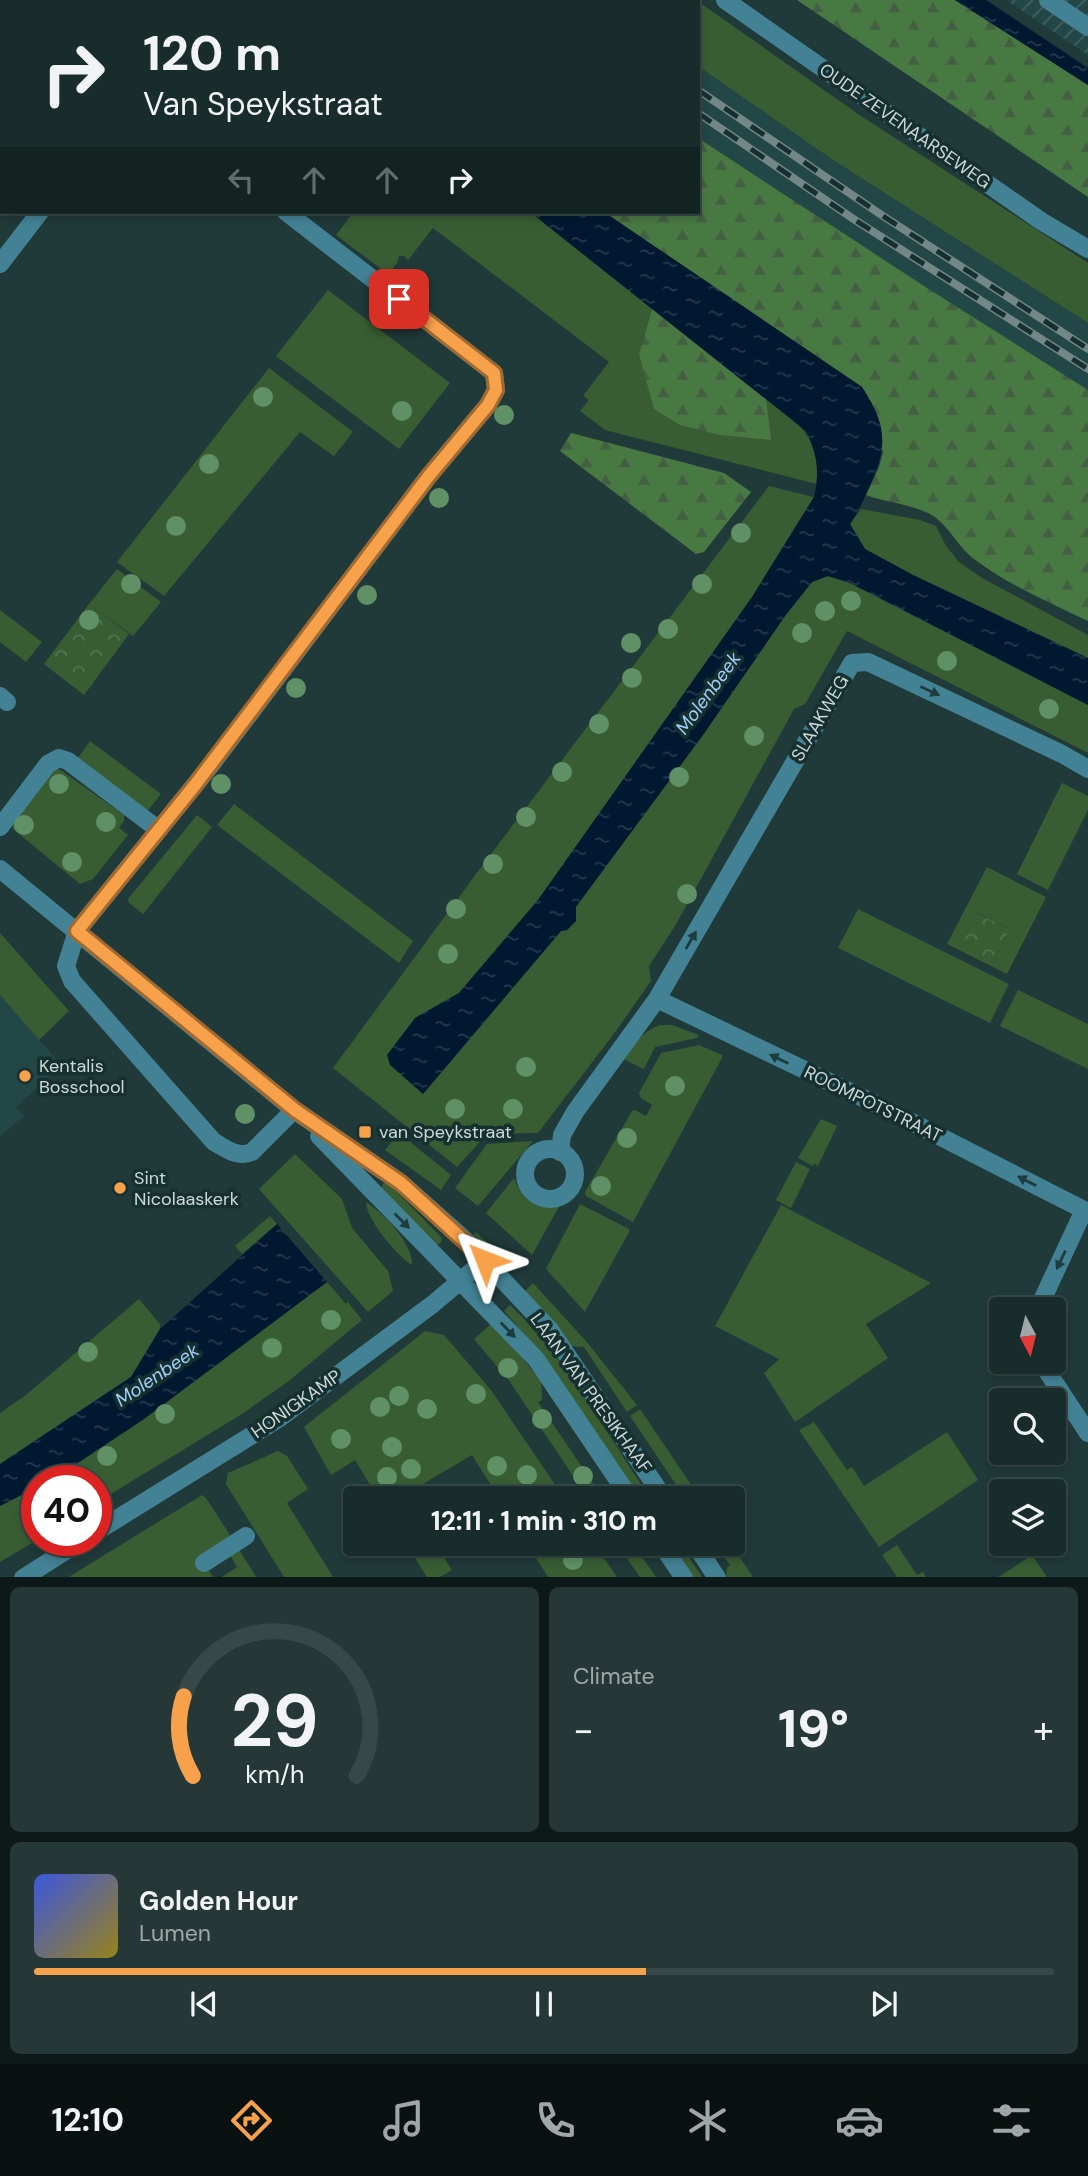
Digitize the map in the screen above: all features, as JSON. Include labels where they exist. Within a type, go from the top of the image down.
[{"type":"street","name":"OUDE ZEVENAARSEWEG","points":[[725,0],[1041,221],[1088,249]]},
{"type":"street","points":[[1048,0],[1088,27]]},
{"type":"street","points":[[0,264],[38,214]]},
{"type":"street","points":[[0,869],[77,931],[295,1110],[252,1152],[237,1154],[214,1142],[72,981],[66,966],[77,931],[211,765],[428,477],[488,405],[496,390],[494,373],[289,214]]},
{"type":"street","name":"SLAAKWEG","points":[[657,999],[852,663],[868,662],[1062,754],[1088,769]]},
{"type":"street","points":[[0,827],[48,764],[59,758],[68,761],[159,830]]},
{"type":"street","points":[[560,1152],[562,1135],[575,1112],[657,999]]},
{"type":"street","name":"ROOMPOTSTRAAT","points":[[657,999],[890,1111],[1086,1211]]},
{"type":"street","name":"LAAN VAN PRESIKHAAF","points":[[295,1110],[401,1183],[485,1260],[550,1330],[656,1486]]},
{"type":"street","name":"LAAN VAN PRESIKHAAF","points":[[295,1110],[536,1359],[622,1486]]},
{"type":"street","points":[[1044,1297],[1086,1211]]},
{"type":"street","name":"HONIGKAMP","points":[[112,1522],[281,1417],[433,1304],[485,1260]]},
{"type":"street","points":[[1049,1374],[1088,1433]]},
{"type":"street","points":[[204,1563],[246,1536]]},
{"type":"street","points":[[23,1577],[57,1556]]},
{"type":"street","points":[[669,1556],[684,1577]]},
{"type":"street","points":[[703,1556],[717,1577]]},
{"type":"shaded area","points":[[1006,0],[1088,0],[1088,55]]},
{"type":"shaded area","points":[[700,67],[830,158],[1088,323],[1088,390],[700,139]]},
{"type":"shaded area","name":"Kentalis Bosschool","points":[[0,995],[62,1066],[16,1107],[24,1116],[0,1136]]},
{"type":"green space","points":[[797,0],[955,0],[1088,85],[1088,197]]},
{"type":"green space","points":[[700,3],[861,116],[1088,263],[1088,323],[830,158],[700,67]]},
{"type":"green space","points":[[700,139],[1088,390],[1088,621],[1029,593],[987,568],[968,553],[941,522],[928,513],[866,495],[883,452],[862,387],[607,214],[700,214]]},
{"type":"green space","points":[[352,214],[533,214],[652,309],[639,354],[770,440],[766,399],[798,425],[812,443],[816,455],[817,484],[605,430],[580,411],[589,400],[583,396],[609,362],[433,228],[408,260],[399,256],[388,274],[336,235]]},
{"type":"green space","points":[[328,290],[450,383],[399,449],[276,356]]},
{"type":"green space","points":[[652,309],[766,399],[771,440],[720,435],[680,425],[654,409],[639,354]]},
{"type":"green space","points":[[269,368],[353,432],[334,456],[300,432],[164,596],[117,562]]},
{"type":"green space","points":[[571,433],[724,473],[751,492],[704,552],[696,554],[560,451]]},
{"type":"green space","points":[[769,486],[814,497],[752,597],[538,900],[459,993],[415,1018],[423,1094],[561,931],[567,930],[576,921],[575,907],[812,582],[828,576],[850,583],[1088,705],[1088,753],[847,631],[805,704],[794,709],[675,926],[649,966],[651,981],[616,1031],[538,1133],[487,1134],[457,1167],[333,1068]]},
{"type":"green space","points":[[861,509],[920,520],[936,526],[946,546],[959,562],[982,578],[1088,635],[1088,658],[913,575],[865,549],[850,524]]},
{"type":"green space","points":[[117,569],[161,602],[133,636],[89,604]]},
{"type":"green space","points":[[89,604],[129,634],[84,695],[44,664]]},
{"type":"green space","points":[[0,610],[42,642],[26,662],[0,642]]},
{"type":"green space","points":[[90,741],[161,794],[146,813],[75,762]]},
{"type":"green space","points":[[59,769],[124,815],[124,821],[119,828],[128,835],[93,879],[80,884],[13,829],[12,821],[51,770]]},
{"type":"green space","points":[[1062,783],[1088,796],[1088,810],[1048,890],[1017,874]]},
{"type":"green space","points":[[234,804],[413,941],[399,963],[217,825]]},
{"type":"green space","points":[[197,815],[212,827],[143,914],[129,903],[128,899]]},
{"type":"green space","points":[[987,867],[1046,897],[1007,974],[991,966],[1010,929],[978,913],[959,950],[947,944]]},
{"type":"green space","points":[[858,909],[1009,984],[990,1023],[838,948]]},
{"type":"green space","points":[[977,913],[1010,929],[991,966],[959,950]]},
{"type":"green space","points":[[0,933],[69,1011],[39,1040],[0,995]]},
{"type":"green space","points":[[1018,990],[1088,1024],[1088,1069],[1000,1026]]},
{"type":"green space","points":[[660,1025],[672,1025],[699,1035],[697,1038],[655,1047],[644,1069],[623,1059],[639,1039]]},
{"type":"green space","points":[[699,1045],[722,1055],[722,1058],[633,1222],[586,1196],[585,1192],[632,1111],[646,1116],[652,1105],[641,1098],[639,1093],[661,1053]]},
{"type":"green space","points":[[821,1119],[837,1126],[818,1166],[814,1163],[813,1166],[798,1158]]},
{"type":"green space","points":[[399,1133],[451,1175],[441,1190],[385,1150]]},
{"type":"green space","points":[[533,1141],[478,1206],[455,1188],[487,1144]]},
{"type":"green space","points":[[295,1154],[342,1199],[352,1228],[388,1271],[393,1291],[368,1312],[259,1189]]},
{"type":"green space","points":[[796,1162],[810,1169],[791,1208],[776,1200]]},
{"type":"green space","points":[[514,1178],[521,1193],[531,1202],[560,1205],[532,1255],[486,1213]]},
{"type":"green space","points":[[383,1183],[388,1183],[440,1236],[440,1244],[436,1244],[381,1190]]},
{"type":"green space","points":[[366,1202],[389,1221],[403,1239],[412,1265],[383,1237],[371,1218]]},
{"type":"green space","points":[[580,1204],[629,1229],[585,1312],[546,1269]]},
{"type":"green space","points":[[781,1205],[931,1283],[866,1324],[888,1358],[795,1422],[764,1373],[779,1359],[715,1326]]},
{"type":"green space","points":[[270,1216],[277,1224],[242,1254],[235,1246]]},
{"type":"green space","points":[[476,1232],[505,1258],[503,1264],[472,1236]]},
{"type":"green space","points":[[327,1282],[362,1320],[290,1380],[242,1414],[112,1493],[112,1465],[72,1465],[144,1419]]},
{"type":"green space","points":[[533,1283],[586,1341],[637,1405],[627,1412],[584,1347],[569,1346],[525,1291]]},
{"type":"green space","points":[[139,1299],[160,1324],[160,1329],[131,1377],[0,1464],[0,1413],[26,1395]]},
{"type":"green space","points":[[510,1305],[568,1372],[642,1486],[631,1486],[544,1357],[504,1311]]},
{"type":"green space","points":[[491,1324],[518,1352],[541,1382],[542,1400],[538,1402],[595,1486],[580,1486],[510,1382],[474,1339]]},
{"type":"green space","points":[[425,1331],[444,1335],[491,1390],[556,1486],[491,1486],[472,1455],[419,1486],[371,1486],[355,1460],[331,1475],[304,1427]]},
{"type":"green space","points":[[640,1409],[692,1486],[677,1486],[630,1416]]},
{"type":"green space","points":[[814,1422],[847,1470],[852,1467],[864,1486],[947,1432],[978,1480],[879,1547],[799,1430]]},
{"type":"green space","points":[[278,1451],[287,1456],[308,1489],[287,1503],[333,1577],[284,1577],[226,1484],[228,1473]]},
{"type":"green space","points":[[21,1495],[21,1550],[0,1562],[0,1506]]},
{"type":"green space","points":[[202,1495],[232,1538],[202,1558],[213,1577],[69,1577],[103,1556],[112,1556],[112,1550]]},
{"type":"green space","points":[[897,1545],[917,1575],[923,1572],[926,1577],[897,1577],[882,1555]]},
{"type":"green space","points":[[237,1546],[256,1577],[222,1577],[237,1567],[228,1552]]},
{"type":"green space","points":[[414,1556],[443,1556],[452,1570],[440,1577],[427,1577]]},
{"type":"green space","points":[[535,1556],[602,1556],[617,1577],[548,1577]]},
{"type":"green space","points":[[625,1556],[641,1556],[656,1577],[640,1577]]},
{"type":"green space","points":[[677,1556],[688,1556],[702,1577],[692,1577]]},
{"type":"green space","points":[[724,1556],[739,1556],[753,1577],[726,1577],[730,1565]]},
{"type":"green space","points":[[1033,1556],[1047,1577],[997,1577]]},
{"type":"water","points":[[955,0],[986,0],[1088,68],[1088,85]]},
{"type":"water","name":"Molenbeek","points":[[533,214],[607,214],[862,387],[877,414],[882,437],[882,449],[875,475],[850,524],[865,549],[913,575],[1088,658],[1088,705],[850,583],[828,576],[812,582],[576,907],[576,921],[567,930],[561,931],[423,1094],[390,1065],[387,1055],[415,1018],[459,993],[538,900],[752,597],[814,497],[816,463],[806,431]]},
{"type":"water","name":"Molenbeek","points":[[277,1224],[327,1282],[144,1419],[75,1465],[21,1465],[21,1495],[0,1506],[0,1464],[131,1377],[160,1329]]},
{"type":"railway","points":[[700,91],[883,216],[1088,349]]},
{"type":"railway","points":[[700,114],[855,220],[1088,369]]},
{"type":"place","name":"Kentalis Bosschool","points":[[25,1076]]},
{"type":"place","name":"van Speykstraat","points":[[365,1132]]},
{"type":"place","name":"Sint Nicolaaskerk","points":[[120,1188]]},
{"type":"route","points":[[399,299],[494,373],[496,390],[488,405],[428,477],[211,765],[77,931],[295,1110],[401,1183],[485,1260]]}]
